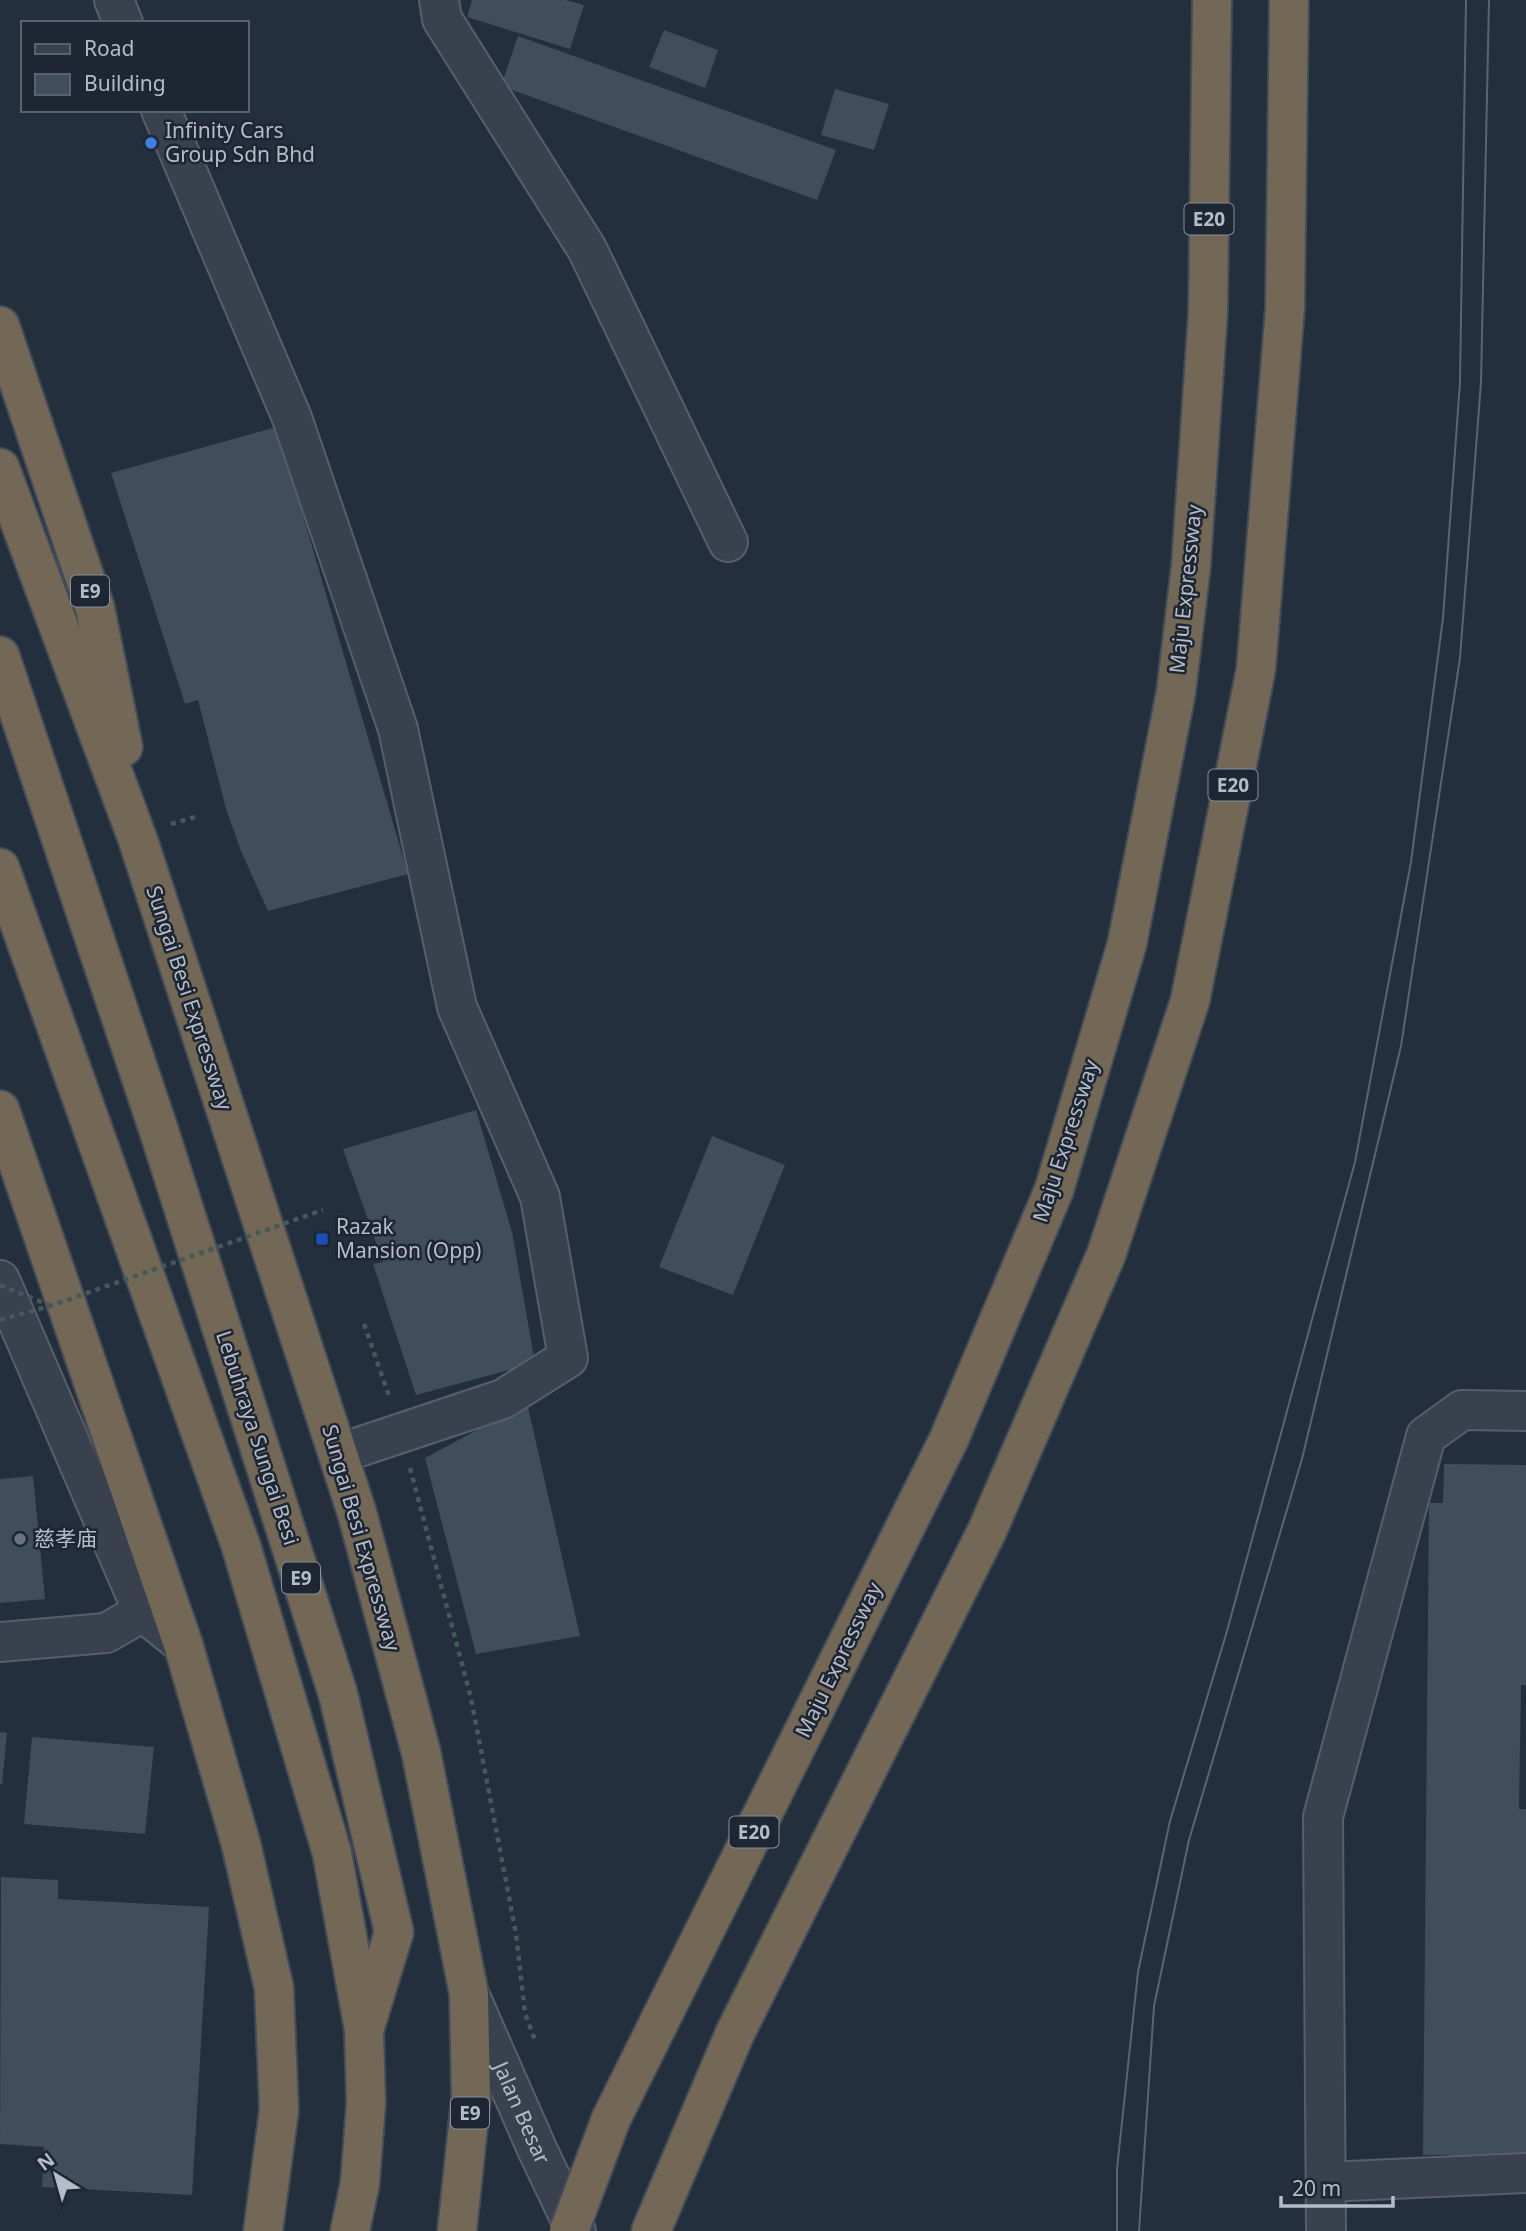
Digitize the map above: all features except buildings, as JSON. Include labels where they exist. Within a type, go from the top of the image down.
[{"type":"highway","name":"Maju Expressway","points":[[569,2231],[611,2119],[950,1439],[1054,1190],[1127,944],[1175,692],[1191,566],[1208,311],[1212,0]]},
{"type":"highway","name":"E20","points":[[651,2231],[735,2033],[987,1531],[1106,1255],[1189,1001],[1256,669],[1285,308],[1289,0]]},
{"type":"highway","name":"Sungai Besi Expressway","points":[[0,326],[95,608],[145,864]]},
{"type":"highway","name":"Sungai Besi Expressway","points":[[0,468],[145,864],[357,1513],[421,1752],[469,1994],[471,2098],[457,2231]]},
{"type":"highway","name":"Lebuhraya Sungai Besi","points":[[0,656],[159,1131],[338,1694],[394,1932],[364,2030]]},
{"type":"highway","points":[[0,868],[241,1546],[332,1853],[364,2030]]},
{"type":"highway","points":[[0,1110],[183,1644],[241,1844],[274,1988],[279,2110],[256,2229]]},
{"type":"highway","name":"E9","points":[[350,2231],[360,2183],[366,2103],[364,2030]]},
{"type":"street","points":[[114,0],[122,21]]},
{"type":"street","points":[[439,0],[442,19],[587,249],[727,542]]},
{"type":"street","points":[[162,112],[292,418],[398,729],[457,1007],[540,1197],[568,1358],[503,1399],[338,1454]]},
{"type":"street","points":[[0,1280],[143,1612],[183,1644]]},
{"type":"street","points":[[1326,2231],[1323,1816],[1426,1436],[1462,1410],[1526,1412]]},
{"type":"street","points":[[0,1642],[106,1633],[143,1612]]},
{"type":"street","name":"Jalan Besar","points":[[469,1994],[576,2231]]},
{"type":"street","points":[[1326,2182],[1526,2173]]},
{"type":"path","points":[[0,1320],[50,1306],[323,1210]]},
{"type":"path","points":[[0,1285],[50,1306]]},
{"type":"path","points":[[364,1324],[401,1433],[471,1698],[516,1934],[525,2013],[537,2046]]},
{"type":"tram line","points":[[1117,2231],[1117,2169],[1138,1972],[1170,1821],[1227,1631],[1355,1162],[1411,862],[1443,618],[1460,382],[1466,0]]},
{"type":"tram line","points":[[1139,2231],[1154,2006],[1189,1840],[1302,1459],[1401,1046],[1460,658],[1481,382],[1489,0]]},
{"type":"place","name":"Infinity Cars Group Sdn Bhd","points":[[151,143]]},
{"type":"place","name":"Razak Mansion (Opp)","points":[[322,1239]]},
{"type":"place","name":"慈孝庙","points":[[20,1539]]}]
